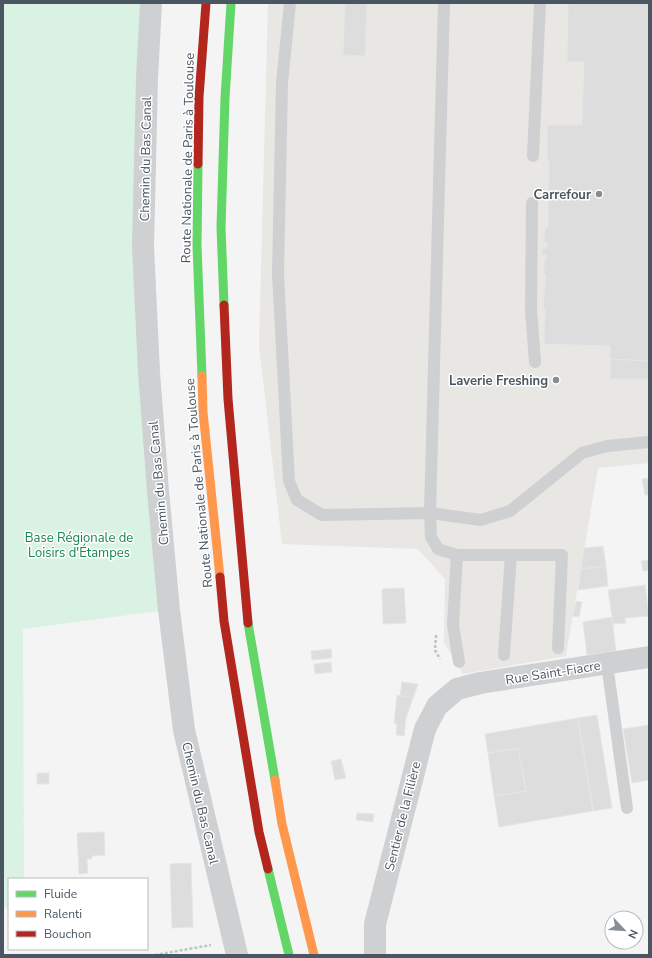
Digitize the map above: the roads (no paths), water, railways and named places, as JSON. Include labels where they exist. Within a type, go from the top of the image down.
[{"type":"main road","name":"Route Nationale de Paris à Toulouse","points":[[206,3],[199,97],[197,245],[203,412],[224,621],[259,832],[289,955]]},
{"type":"main road","points":[[231,3],[225,98],[221,227],[228,399],[247,615],[282,824],[314,955]]},
{"type":"street","name":"Chemin du Bas Canal","points":[[151,3],[147,78],[143,246],[149,372],[158,491],[169,610],[184,730],[236,948]]},
{"type":"street","name":"Rue Saint-Fiacre","points":[[457,689],[480,683],[649,657]]},
{"type":"street","name":"Sentier de la Filière","points":[[374,955],[375,924],[424,729],[437,706],[457,689]]},
{"type":"lane","points":[[290,3],[282,83],[278,274],[289,481],[297,500],[322,515],[430,513],[481,520],[510,511],[582,453],[607,446],[649,442]]},
{"type":"lane","points":[[444,3],[430,537],[438,549],[457,554],[562,554],[558,648]]},
{"type":"lane","points":[[533,156],[540,3]]},
{"type":"lane","points":[[532,203],[531,310],[535,362]]},
{"type":"lane","points":[[457,554],[453,625],[458,662]]},
{"type":"lane","points":[[504,655],[512,555]]},
{"type":"lane","points":[[607,664],[628,808]]},
{"type":"place","name":"Carrefour","points":[[599,194]]},
{"type":"place","name":"Laverie Freshing","points":[[556,380]]},
{"type":"park label","name":"Base Régionale de Loisirs d'Étampes","points":[[79,544]]}]
